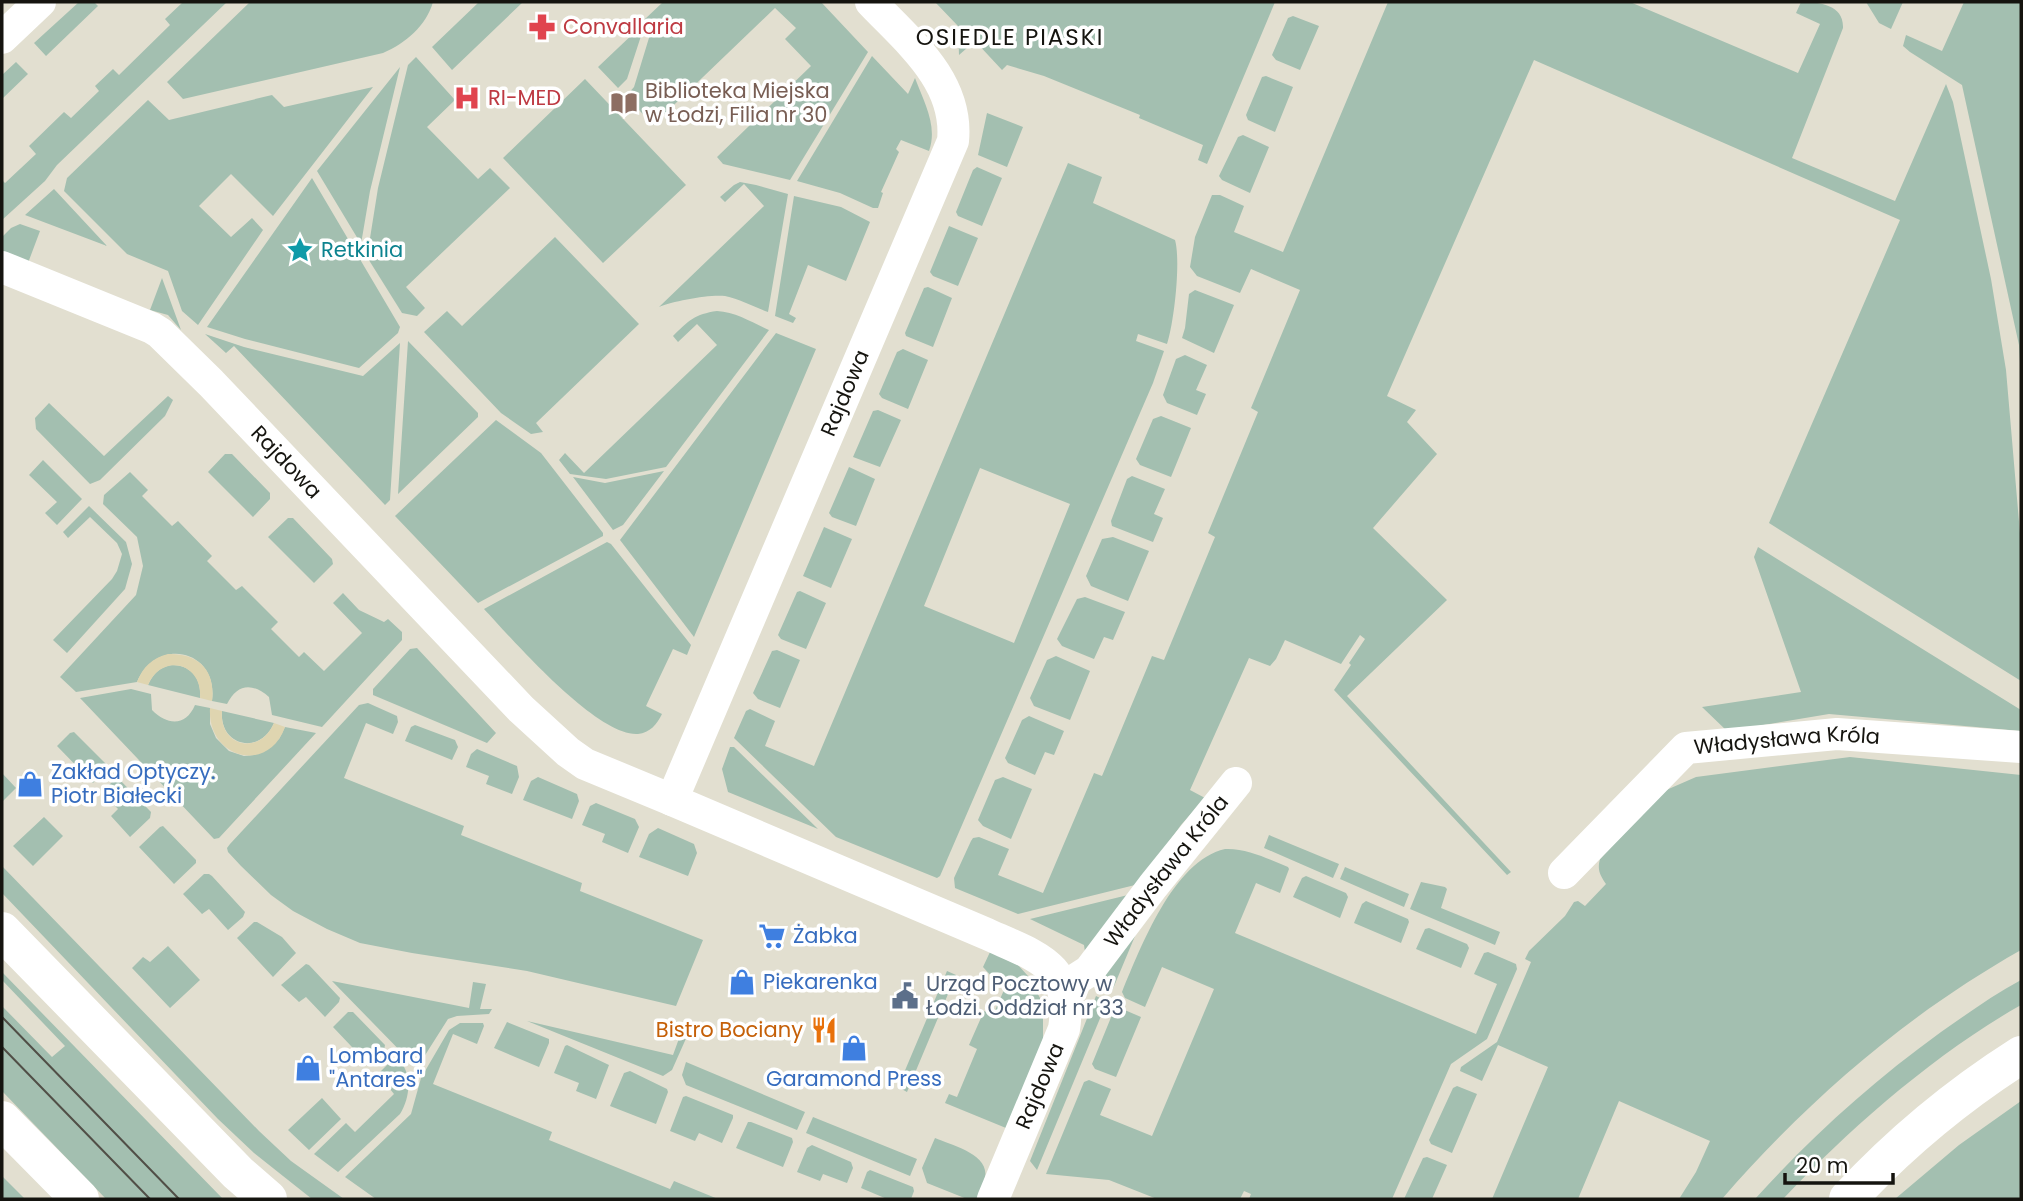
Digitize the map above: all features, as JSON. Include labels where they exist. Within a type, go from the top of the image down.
[{"type":"street","points":[[2,38],[40,2]]},
{"type":"street","name":"Rajdowa","points":[[672,800],[953,141],[950,104],[936,72],[871,2]]},
{"type":"street","name":"Rajdowa","points":[[2,267],[160,333],[521,709],[568,752],[595,769],[1033,955],[1054,971],[1064,987],[1064,1029],[993,1199]]},
{"type":"street","name":"Władysława Króla","points":[[1564,873],[1686,748],[1837,734],[2021,747]]},
{"type":"street","name":"Władysława Króla","points":[[1064,987],[1089,971],[1236,783]]},
{"type":"street","points":[[2,931],[238,1173],[268,1199]]},
{"type":"street","points":[[1848,1199],[1955,1101],[2021,1055]]},
{"type":"street","points":[[2,1120],[80,1199]]},
{"type":"green space","points":[[79,2],[94,2],[98,6],[46,56],[34,43]]},
{"type":"green space","points":[[183,2],[227,2],[2,220],[2,180],[5,183],[36,154],[29,146],[64,112],[71,118],[99,91],[95,86],[113,69],[119,75],[170,25],[165,19]]},
{"type":"green space","points":[[250,2],[433,2],[430,11],[414,33],[383,53],[183,99],[167,82]]},
{"type":"green space","points":[[479,2],[523,2],[452,70],[432,47]]},
{"type":"green space","points":[[663,2],[821,2],[868,52],[790,180],[723,164],[717,157],[811,66],[785,39],[796,28],[775,8],[653,125],[626,96],[634,87],[652,28],[644,20]]},
{"type":"green space","points":[[935,2],[1275,2],[1207,164],[1198,160],[1203,145],[1139,118],[1140,115],[1044,76],[1007,65],[1002,70],[975,41],[959,55],[958,26]]},
{"type":"green space","points":[[1388,2],[1630,2],[1798,73],[1820,24],[1796,13],[1801,2],[1829,6],[1840,14],[1843,28],[1792,158],[1895,201],[1946,84],[1953,102],[1991,279],[2006,370],[2021,545],[2021,681],[1769,523],[1900,220],[1534,60],[1387,396],[1416,410],[1407,422],[1437,454],[1373,528],[1447,600],[1347,696],[1511,872],[1507,875],[1334,690],[1365,639],[1360,635],[1341,664],[1285,640],[1270,666],[1249,658],[1190,790],[1205,798],[1181,825],[1139,884],[1018,914],[955,888],[954,878],[971,841],[979,837],[1009,849],[998,875],[1043,893],[1094,773],[1102,776],[1152,656],[1164,660],[1215,537],[1208,533],[1258,412],[1251,408],[1300,290],[1251,269],[1240,293],[1197,276],[1190,267],[1195,237],[1212,195],[1220,195],[1244,206],[1234,232],[1283,252]]},
{"type":"green space","points":[[1866,2],[1903,2],[1891,29],[1879,23]]},
{"type":"green space","points":[[1964,2],[2021,2],[2021,379],[2019,345],[1962,85],[1903,46],[1906,35],[1942,51]]},
{"type":"green space","points":[[1293,16],[1319,26],[1300,70],[1276,60],[1272,55],[1288,18]]},
{"type":"green space","points":[[637,30],[641,36],[627,79],[618,88],[598,67]]},
{"type":"green space","points":[[872,56],[908,94],[915,78],[929,114],[932,132],[929,151],[901,140],[896,149],[899,152],[881,192],[883,193],[878,208],[840,193],[797,181]]},
{"type":"green space","points":[[416,57],[455,100],[427,127],[478,179],[490,168],[510,188],[406,287],[425,308],[417,316],[402,313],[367,257],[378,188],[408,65]]},
{"type":"green space","points":[[16,62],[28,74],[2,99],[2,75]]},
{"type":"green space","points":[[400,67],[370,191],[361,244],[317,171]]},
{"type":"green space","points":[[1266,76],[1293,87],[1275,132],[1248,120],[1246,115],[1262,77]]},
{"type":"green space","points":[[585,79],[686,185],[603,263],[503,158]]},
{"type":"green space","points":[[373,87],[273,216],[231,174],[199,206],[231,237],[252,218],[263,230],[198,325],[182,311],[168,271],[127,254],[64,191],[67,178],[148,100],[169,120],[272,95],[284,107]]},
{"type":"green space","points":[[987,113],[1023,127],[1007,167],[978,155]]},
{"type":"green space","points":[[1243,135],[1269,147],[1250,193],[1219,176],[1238,137]]},
{"type":"green space","points":[[1068,163],[1102,177],[1093,203],[1175,240],[1177,277],[1170,334],[1167,344],[1138,334],[1136,341],[1164,351],[1153,383],[940,876],[937,878],[836,837],[734,738],[746,711],[750,709],[775,721],[765,746],[814,766]],"holes":[[[980,468],[1070,504],[1014,643],[924,606]]]},
{"type":"green space","points":[[977,167],[1002,178],[982,226],[958,216],[956,212],[973,170]]},
{"type":"green space","points":[[312,178],[400,327],[398,333],[359,368],[207,327]]},
{"type":"green space","points":[[740,182],[788,194],[768,312],[725,296],[692,298],[659,307],[764,206],[744,184],[725,202],[720,197]]},
{"type":"green space","points":[[54,189],[107,246],[25,215]]},
{"type":"green space","points":[[794,196],[841,207],[870,222],[846,281],[808,265],[789,314],[796,318],[793,323],[775,316]]},
{"type":"green space","points":[[20,224],[40,231],[28,263],[2,252],[2,237]]},
{"type":"green space","points":[[949,226],[978,238],[958,286],[933,276],[930,272]]},
{"type":"green space","points":[[555,237],[639,324],[536,423],[543,432],[531,434],[501,413],[424,332],[447,311],[462,326]]},
{"type":"green space","points":[[162,278],[181,330],[168,315],[150,310]]},
{"type":"green space","points":[[928,287],[952,298],[933,347],[906,336],[905,333],[924,288]]},
{"type":"green space","points":[[1195,290],[1234,305],[1214,353],[1182,338],[1189,294]]},
{"type":"green space","points":[[717,311],[738,316],[769,330],[666,467],[606,479],[570,474],[559,460],[565,453],[584,473],[717,345],[697,324],[678,342],[673,336],[692,319]]},
{"type":"green space","points":[[776,333],[816,349],[694,637],[620,540]]},
{"type":"green space","points":[[205,334],[244,347],[363,376],[400,343],[390,500],[385,505],[234,346],[226,353]]},
{"type":"green space","points":[[408,341],[478,413],[478,417],[398,494]]},
{"type":"green space","points":[[903,349],[928,360],[908,409],[882,398],[879,394],[897,352]]},
{"type":"green space","points":[[1185,355],[1207,365],[1196,390],[1206,394],[1197,415],[1167,403],[1163,395],[1176,359]]},
{"type":"green space","points":[[168,396],[173,400],[165,416],[100,480],[90,484],[36,429],[35,418],[49,403],[104,456]]},
{"type":"green space","points":[[878,410],[901,420],[880,467],[853,457],[873,411]]},
{"type":"green space","points":[[1161,416],[1191,428],[1171,477],[1140,465],[1136,459],[1153,419]]},
{"type":"green space","points":[[496,420],[541,453],[603,536],[478,603],[395,516]]},
{"type":"green space","points":[[225,454],[232,454],[270,493],[270,499],[253,517],[208,472]]},
{"type":"green space","points":[[43,460],[82,499],[57,525],[45,513],[57,502],[29,475]]},
{"type":"green space","points":[[849,467],[875,479],[856,526],[832,517],[829,513]]},
{"type":"green space","points":[[664,471],[623,525],[613,530],[573,477],[605,483]]},
{"type":"green space","points":[[130,472],[148,490],[142,496],[172,526],[178,521],[212,556],[207,561],[236,590],[242,586],[278,622],[271,629],[299,657],[304,652],[324,671],[362,633],[333,603],[343,593],[359,610],[384,622],[388,619],[402,632],[402,640],[322,727],[272,715],[269,697],[251,687],[235,692],[227,704],[212,701],[212,684],[206,670],[197,660],[185,655],[171,654],[158,658],[146,667],[137,682],[76,692],[60,677],[136,595],[143,566],[137,537],[103,504],[104,495]]},
{"type":"green space","points":[[1132,476],[1165,489],[1154,514],[1163,518],[1153,542],[1112,526],[1111,521],[1127,479]]},
{"type":"green space","points":[[89,506],[126,542],[132,564],[125,589],[67,653],[53,640],[112,579],[122,554],[117,543],[90,517],[68,538],[63,532]]},
{"type":"green space","points":[[288,518],[293,518],[332,559],[333,564],[314,583],[268,537]]},
{"type":"green space","points":[[824,527],[852,539],[831,588],[803,576]]},
{"type":"green space","points":[[1113,537],[1149,551],[1128,601],[1091,586],[1086,576],[1102,539]]},
{"type":"green space","points":[[607,542],[691,645],[687,655],[673,649],[646,706],[662,714],[653,727],[638,734],[621,731],[579,704],[534,663],[484,609]]},
{"type":"green space","points":[[1758,547],[2021,710],[2021,731],[1829,714],[1727,731],[1702,707],[1801,692],[1754,557]]},
{"type":"green space","points":[[797,592],[826,603],[806,649],[781,639],[778,635]]},
{"type":"green space","points":[[1085,597],[1125,612],[1113,640],[1104,637],[1094,659],[1062,646],[1057,639],[1077,599]]},
{"type":"green space","points":[[417,648],[496,733],[487,743],[373,695],[373,689],[410,649]]},
{"type":"green space","points":[[777,650],[800,660],[780,708],[758,699],[753,693],[772,651]]},
{"type":"green space","points":[[1056,656],[1090,671],[1070,720],[1034,706],[1030,698],[1047,660]]},
{"type":"green space","points":[[163,667],[185,667],[194,674],[199,685],[200,698],[148,685]]},
{"type":"green space","points":[[131,689],[151,694],[152,710],[170,721],[187,717],[195,705],[210,708],[210,724],[216,738],[229,751],[244,756],[254,755],[279,739],[285,727],[316,733],[219,838],[214,839],[80,698]]},
{"type":"green space","points":[[368,703],[397,716],[398,722],[393,734],[366,723],[344,778],[464,826],[461,835],[582,883],[580,891],[703,940],[676,1006],[527,971],[360,943],[293,911],[271,895],[241,866],[228,852],[230,844],[359,705]]},
{"type":"green space","points":[[222,711],[274,723],[260,740],[242,742],[233,739],[227,732]]},
{"type":"green space","points":[[1029,716],[1064,731],[1054,755],[1045,752],[1035,775],[1008,763],[1005,758],[1022,720]]},
{"type":"green space","points":[[415,725],[455,740],[458,747],[452,760],[405,741],[411,727]]},
{"type":"green space","points":[[74,732],[108,766],[93,783],[57,746]]},
{"type":"green space","points":[[730,747],[734,747],[818,829],[728,792],[722,769]]},
{"type":"green space","points":[[477,749],[517,766],[519,777],[512,794],[486,784],[489,776],[466,767],[471,754]]},
{"type":"green space","points":[[1850,757],[2021,775],[2021,950],[1938,1002],[1861,1062],[1789,1127],[1722,1199],[1679,1199],[1696,1172],[1710,1141],[1619,1101],[1578,1199],[1492,1199],[1548,1067],[1498,1045],[1482,1081],[1460,1071],[1461,1067],[1497,1042],[1531,962],[1525,959],[1529,951],[1565,916],[1574,902],[1578,901],[1585,906],[1606,884],[1600,872],[1600,859],[1664,791],[1696,777]]},
{"type":"green space","points":[[2,773],[16,788],[2,802]]},
{"type":"green space","points":[[538,777],[577,794],[579,801],[572,819],[523,800],[531,781]]},
{"type":"green space","points":[[1003,777],[1032,789],[1011,839],[983,826],[978,820],[995,780]]},
{"type":"green space","points":[[116,778],[151,812],[150,818],[130,837],[111,816],[118,809],[102,792]]},
{"type":"green space","points":[[596,803],[635,819],[639,827],[628,853],[602,842],[605,834],[582,825],[590,806]]},
{"type":"green space","points":[[44,817],[63,836],[33,866],[13,846]]},
{"type":"green space","points":[[163,826],[196,860],[174,884],[139,847]]},
{"type":"green space","points":[[658,828],[694,844],[697,853],[688,876],[639,857],[649,834]]},
{"type":"green space","points":[[1269,835],[1339,864],[1333,878],[1264,848]]},
{"type":"green space","points":[[1225,849],[1249,852],[1289,869],[1280,893],[1256,883],[1235,933],[1476,1034],[1497,984],[1474,974],[1484,953],[1488,952],[1516,964],[1517,969],[1487,1039],[1451,1064],[1392,1199],[1249,1199],[1251,1194],[1244,1191],[1240,1199],[1157,1199],[1109,1180],[1046,1174],[1084,1082],[1089,1080],[1111,1089],[1100,1115],[1152,1136],[1214,989],[1162,967],[1145,1007],[1125,998],[1122,992],[1149,930],[1175,888],[1190,870],[1206,857]]},
{"type":"green space","points":[[2,866],[259,1131],[291,1161],[344,1199],[312,1199],[254,1153],[218,1119],[2,893]]},
{"type":"green space","points":[[1345,867],[1409,894],[1404,907],[1340,879]]},
{"type":"green space","points":[[204,874],[212,876],[245,912],[228,930],[209,909],[202,914],[183,894]]},
{"type":"green space","points":[[1306,876],[1346,893],[1348,897],[1340,918],[1293,897],[1302,878]]},
{"type":"green space","points":[[1421,882],[1447,889],[1441,908],[1500,932],[1495,945],[1410,909]]},
{"type":"green space","points":[[1132,894],[1085,952],[1084,945],[1030,919]]},
{"type":"green space","points":[[1366,901],[1408,919],[1401,943],[1354,923]]},
{"type":"green space","points":[[1143,917],[1112,991],[1101,986],[1109,967]]},
{"type":"green space","points":[[254,922],[282,937],[296,953],[273,977],[237,938]]},
{"type":"green space","points":[[1429,928],[1467,944],[1469,948],[1461,968],[1416,949],[1425,929]]},
{"type":"green space","points":[[168,946],[200,980],[170,1008],[132,968],[143,957],[150,962]]},
{"type":"green space","points":[[990,952],[1018,965],[1028,976],[1040,998],[1043,1019],[1043,1041],[1006,1128],[945,1103],[949,1094],[957,1097],[977,1049],[969,1045],[984,1011],[993,1015],[1004,990],[983,967]]},
{"type":"green space","points":[[306,964],[340,998],[325,1017],[306,997],[299,1002],[281,985]]},
{"type":"green space","points":[[947,971],[956,975],[907,1092],[898,1087]]},
{"type":"green space","points":[[2,972],[223,1199],[106,1199],[2,1091],[2,1006],[52,1057],[65,1046],[2,980]]},
{"type":"green space","points":[[2021,980],[2021,1005],[1957,1046],[1895,1093],[1836,1145],[1783,1199],[1755,1199],[1798,1153],[1891,1070],[1961,1018]]},
{"type":"green space","points":[[332,981],[469,1008],[473,982],[486,984],[480,1009],[492,1009],[489,1014],[448,1019],[422,1060],[412,1063]]},
{"type":"green space","points":[[1096,996],[1106,1001],[1106,1004],[1037,1170],[1030,1161]]},
{"type":"green space","points":[[1120,1008],[1141,1017],[1116,1077],[1095,1069],[1092,1064],[1114,1010]]},
{"type":"green space","points":[[348,1012],[353,1012],[385,1045],[384,1050],[369,1065],[333,1027]]},
{"type":"green space","points":[[527,1021],[673,1055],[681,1033],[688,1034],[672,1070],[663,1076]]},
{"type":"green space","points":[[507,1022],[549,1039],[539,1067],[494,1048]]},
{"type":"green space","points":[[460,1023],[483,1023],[484,1026],[477,1044],[453,1034],[433,1084],[552,1132],[549,1140],[670,1189],[674,1181],[718,1199],[376,1199],[345,1177],[411,1114],[421,1078],[449,1030]]},
{"type":"green space","points":[[567,1045],[609,1065],[596,1099],[576,1091],[579,1083],[554,1073]]},
{"type":"green space","points":[[393,1059],[398,1059],[403,1065],[408,1078],[408,1093],[403,1108],[400,1114],[338,1172],[314,1154],[346,1123],[355,1132],[394,1094],[378,1074]]},
{"type":"green space","points":[[686,1062],[805,1112],[797,1130],[686,1085],[682,1075]]},
{"type":"green space","points":[[630,1071],[667,1089],[656,1124],[610,1106],[624,1073]]},
{"type":"green space","points":[[1457,1086],[1477,1094],[1452,1153],[1431,1144],[1429,1140],[1453,1088]]},
{"type":"green space","points":[[683,1097],[733,1115],[722,1143],[699,1133],[695,1141],[670,1131]]},
{"type":"green space","points":[[322,1098],[341,1119],[309,1150],[288,1130]]},
{"type":"green space","points":[[2021,1101],[2021,1199],[1895,1199],[1959,1145]]},
{"type":"green space","points":[[813,1117],[917,1159],[910,1176],[806,1133]]},
{"type":"green space","points":[[748,1122],[792,1138],[793,1142],[783,1167],[736,1148]]},
{"type":"green space","points":[[935,1138],[959,1147],[982,1163],[985,1178],[976,1199],[967,1199],[927,1183],[922,1168]]},
{"type":"green space","points":[[812,1145],[851,1162],[853,1168],[847,1183],[823,1174],[820,1181],[797,1172],[807,1148]]},
{"type":"green space","points":[[1423,1158],[1447,1165],[1432,1199],[1404,1199]]},
{"type":"green space","points":[[870,1170],[913,1187],[911,1199],[887,1199],[861,1188]]},
{"type":"green space","points":[[2,1176],[25,1199],[2,1199]]},
{"type":"sand","points":[[168,654],[188,657],[203,666],[211,680],[212,701],[200,698],[195,677],[180,666],[162,668],[148,685],[137,682],[149,664]]},
{"type":"sand","points":[[210,708],[222,711],[227,733],[242,743],[260,740],[274,723],[285,727],[277,742],[266,751],[253,755],[240,754],[228,749],[218,739],[212,725]]},
{"type":"tram line","points":[[2,1017],[179,1199]]},
{"type":"tram line","points":[[2,1047],[150,1199]]},
{"type":"place","name":"Convallaria","points":[[542,27]]},
{"type":"place","name":"RI-MED","points":[[467,98]]},
{"type":"place","name":"Biblioteka Miejska w Łodzi, Filia nr 30","points":[[624,103]]},
{"type":"place","name":"Retkinia","points":[[300,250]]},
{"type":"place","name":"Zakład Optyczy. Piotr Białecki","points":[[30,784]]},
{"type":"place","name":"Żabka","points":[[772,936]]},
{"type":"place","name":"Piekarenka","points":[[742,982]]},
{"type":"place","name":"Urząd Pocztowy w Łodzi. Oddział nr 33","points":[[905,996]]},
{"type":"place","name":"Bistro Bociany","points":[[824,1030]]},
{"type":"place","name":"Garamond Press","points":[[854,1048]]},
{"type":"place","name":"Lombard \"Antares\"","points":[[308,1068]]},
{"type":"district","name":"OSIEDLE PIASKI","points":[[1010,37]]}]
